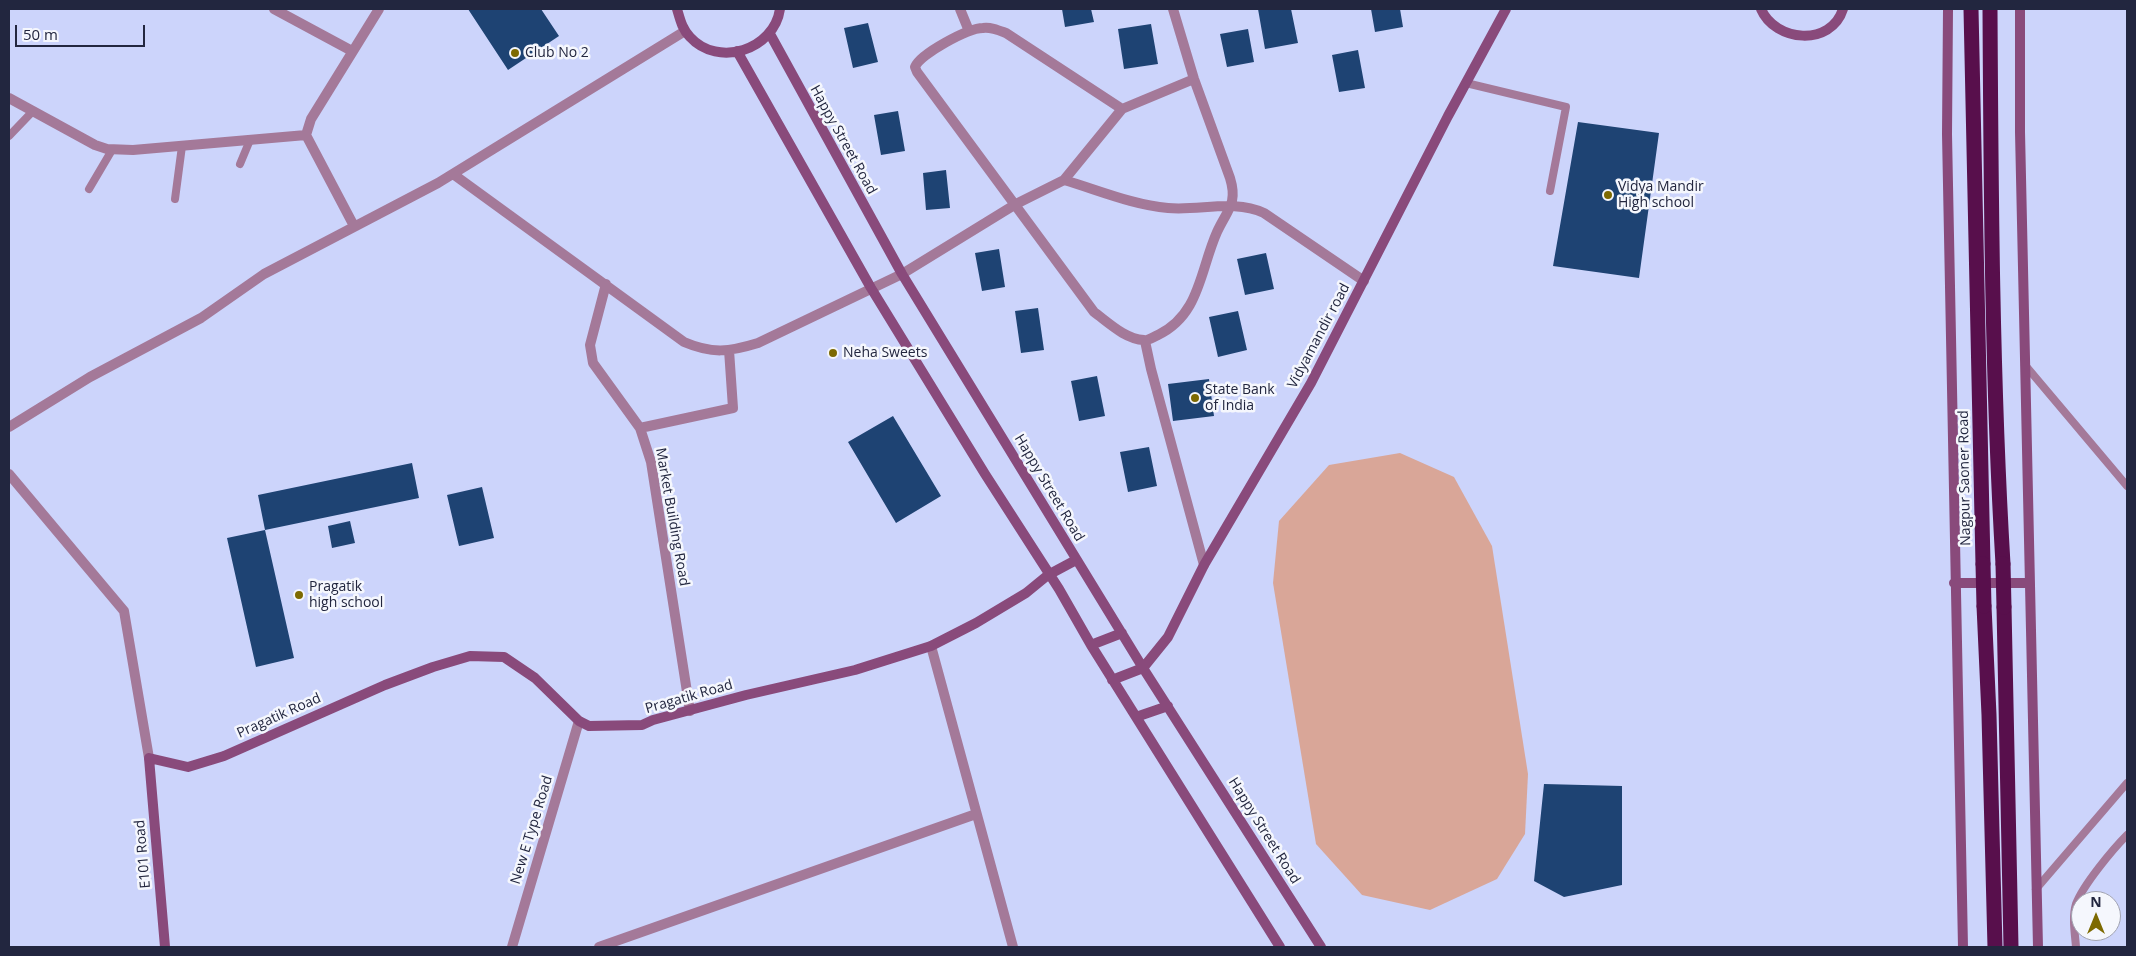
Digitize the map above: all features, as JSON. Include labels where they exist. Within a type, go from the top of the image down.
[{"type":"highway","name":"Nagpur Saoner Road","points":[[1971,9],[1984,606],[1990,715],[1995,947]]},
{"type":"highway","points":[[1990,9],[1991,239],[1997,465],[2003,564],[2011,947]]},
{"type":"street","points":[[274,9],[352,51]]},
{"type":"street","points":[[354,226],[306,135],[311,119],[379,9]]},
{"type":"street","points":[[677,9],[685,31],[691,38],[705,48],[722,54],[757,46],[770,34],[780,9]]},
{"type":"street","points":[[960,9],[969,31]]},
{"type":"street","points":[[1122,109],[1006,33],[993,28],[981,27],[969,31],[921,58],[915,67],[1094,312],[1128,337],[1145,341],[1170,329],[1193,303],[1217,232],[1232,206],[1234,195],[1230,178],[1194,79],[1173,9]]},
{"type":"street","name":"Vidyamandir road","points":[[1144,668],[1168,637],[1204,565],[1311,383],[1506,9]]},
{"type":"street","points":[[1759,10],[1772,25],[1787,34],[1805,37],[1824,31],[1835,23],[1843,9]]},
{"type":"street","points":[[1948,9],[1947,134],[1954,583],[1963,947]]},
{"type":"street","points":[[2020,9],[2024,365],[2038,947]]},
{"type":"street","points":[[9,427],[90,377],[201,318],[264,274],[453,174],[685,31]]},
{"type":"street","name":"Happy Street Road","points":[[770,34],[902,274],[1076,560],[1322,947]]},
{"type":"street","points":[[737,51],[871,288],[1059,590],[1112,680],[1280,947]]},
{"type":"street","points":[[453,174],[684,342],[702,350],[729,350],[758,343],[902,274],[1016,204],[1064,180],[1122,109],[1194,79]]},
{"type":"street","points":[[9,98],[94,145],[112,150],[306,135]]},
{"type":"street","points":[[1064,180],[1152,205],[1185,208],[1232,206],[1253,208],[1264,213],[1364,281]]},
{"type":"street","name":"Market Building Road","points":[[606,284],[590,345],[591,356],[593,363],[640,428],[651,462],[690,711]]},
{"type":"street","points":[[1145,341],[1204,565]]},
{"type":"street","points":[[640,428],[733,408],[729,350]]},
{"type":"street","points":[[9,474],[124,611],[149,758]]},
{"type":"street","name":"Pragatik Road","points":[[149,758],[188,767],[224,756],[385,685],[433,667],[470,656],[504,656],[534,678],[579,721],[589,726],[642,725],[653,720],[746,695],[855,670],[931,646],[1017,598],[1048,575],[1076,560]]},
{"type":"street","points":[[1954,583],[2029,583]]},
{"type":"street","points":[[1091,645],[1122,633]]},
{"type":"street","points":[[931,646],[1013,947]]},
{"type":"street","points":[[1112,680],[1144,668]]},
{"type":"street","points":[[1136,717],[1168,706]]},
{"type":"street","name":"New E Type Road","points":[[512,947],[579,721]]},
{"type":"street","name":"E101 Road","points":[[149,758],[164,947]]},
{"type":"street","points":[[599,947],[976,814]]},
{"type":"lane","points":[[1466,83],[1566,107],[1550,191]]},
{"type":"lane","points":[[9,136],[33,112]]},
{"type":"lane","points":[[240,164],[250,140]]},
{"type":"lane","points":[[175,199],[182,146]]},
{"type":"lane","points":[[89,189],[112,150]]},
{"type":"lane","points":[[2024,365],[2127,486]]},
{"type":"lane","points":[[2036,889],[2127,783]]},
{"type":"lane","points":[[2076,947],[2076,906],[2083,891],[2127,835]]},
{"type":"shaded area","points":[[1400,453],[1454,477],[1492,546],[1528,774],[1525,834],[1497,879],[1430,910],[1362,895],[1316,844],[1273,583],[1279,521],[1329,465]]},
{"type":"building","name":"Club No 2","points":[[468,9],[541,9],[559,36],[508,70]]},
{"type":"building","points":[[1062,9],[1091,9],[1094,22],[1065,27]]},
{"type":"building","points":[[1258,9],[1291,9],[1298,43],[1265,49]]},
{"type":"building","points":[[1371,9],[1400,9],[1403,27],[1375,32]]},
{"type":"building","points":[[868,23],[878,62],[853,68],[844,28]]},
{"type":"building","points":[[1151,24],[1158,64],[1124,69],[1118,29]]},
{"type":"building","points":[[1248,29],[1254,62],[1227,67],[1220,34]]},
{"type":"building","points":[[1358,50],[1365,88],[1339,92],[1332,55]]},
{"type":"building","points":[[898,111],[905,151],[881,155],[874,115]]},
{"type":"building","name":"Vidya Mandir High school","points":[[1578,122],[1659,133],[1639,278],[1553,266]]},
{"type":"building","points":[[946,170],[950,208],[926,210],[923,173]]},
{"type":"building","points":[[999,249],[1005,287],[982,291],[975,253]]},
{"type":"building","points":[[1266,253],[1274,289],[1245,295],[1237,259]]},
{"type":"building","points":[[1038,308],[1044,350],[1021,353],[1015,311]]},
{"type":"building","points":[[1238,311],[1247,350],[1218,357],[1209,317]]},
{"type":"building","points":[[1097,376],[1105,416],[1079,421],[1071,381]]},
{"type":"building","points":[[1209,379],[1214,416],[1173,421],[1168,384]]},
{"type":"building","points":[[893,416],[941,496],[896,523],[848,442]]},
{"type":"building","points":[[1149,447],[1157,486],[1128,492],[1120,452]]},
{"type":"building","points":[[412,463],[419,498],[265,530],[258,495]]},
{"type":"building","points":[[482,487],[494,538],[459,546],[447,495]]},
{"type":"building","points":[[350,521],[355,543],[332,548],[328,526]]},
{"type":"building","points":[[265,530],[294,658],[256,667],[227,538]]},
{"type":"building","points":[[1544,784],[1622,786],[1622,885],[1564,897],[1534,881]]},
{"type":"place","name":"Club No 2","points":[[515,53]]},
{"type":"place","name":"Vidya Mandir High school","points":[[1608,195]]},
{"type":"place","name":"Neha Sweets","points":[[833,353]]},
{"type":"place","name":"State Bank of India","points":[[1195,398]]},
{"type":"place","name":"Pragatik high school","points":[[299,595]]}]
